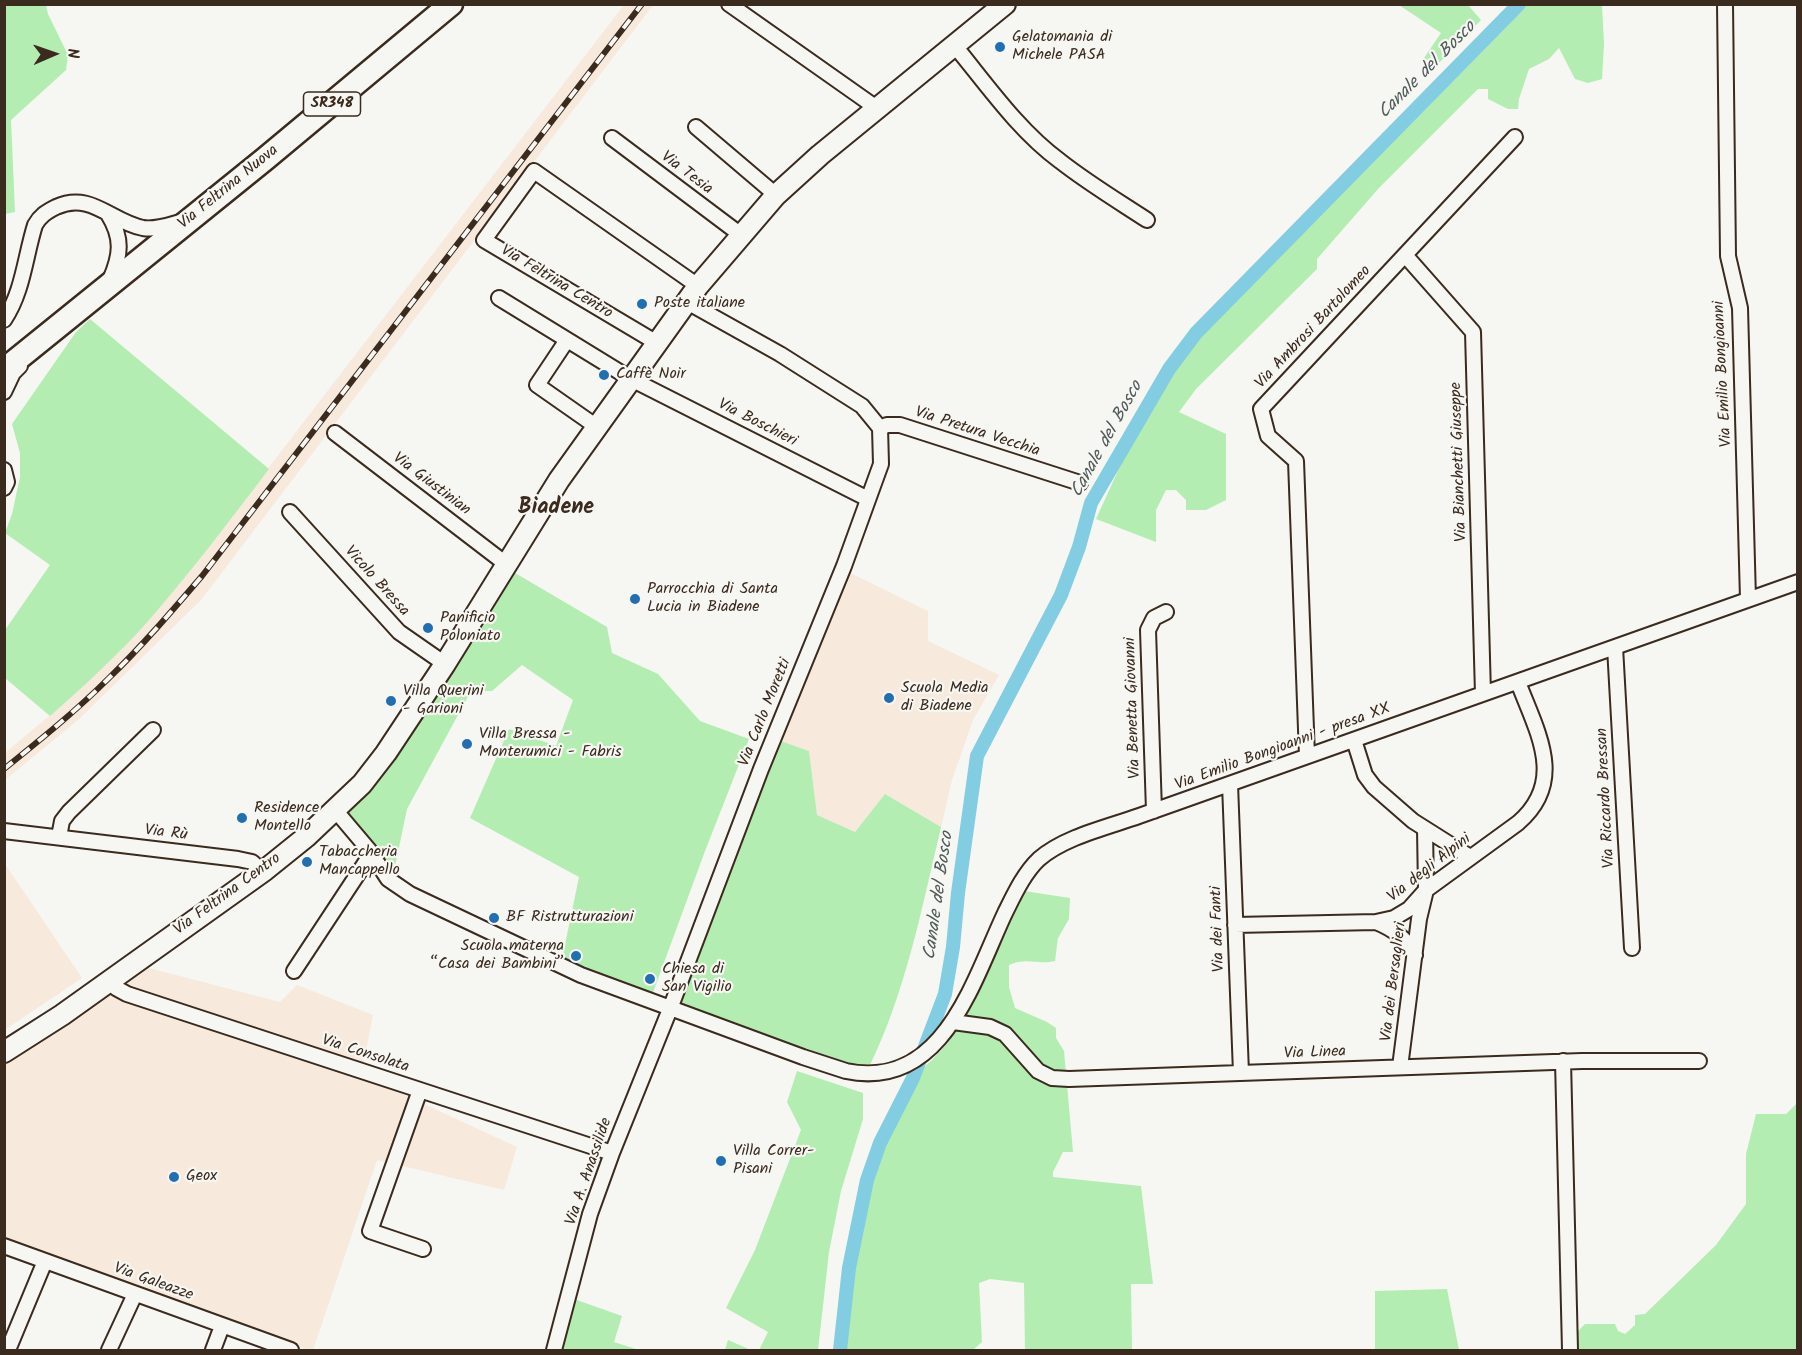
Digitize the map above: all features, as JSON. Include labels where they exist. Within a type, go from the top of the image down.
[{"type":"main road","name":"Via Feltrina Nuova","points":[[4,370],[452,4]]},
{"type":"main road","name":"Via Feltrina Centro","points":[[4,1052],[111,981],[265,870],[336,811],[362,784],[386,753],[445,664],[559,480],[693,294],[776,195],[820,155],[1005,4]]},
{"type":"street","points":[[729,4],[878,109]]},
{"type":"street","name":"Via Emilio Bongioanni","points":[[1725,4],[1728,256],[1740,308],[1749,599]]},
{"type":"street","points":[[955,46],[1013,115],[1059,161],[1148,220]]},
{"type":"street","points":[[696,127],[776,195]]},
{"type":"street","name":"Via Ambrosi Bartolomeo","points":[[1307,756],[1296,462],[1268,436],[1261,409],[1515,137]]},
{"type":"street","name":"Via Tesia","points":[[612,138],[741,236]]},
{"type":"street","name":"Via Feltrina Centro","points":[[657,343],[484,240],[534,171],[693,294]]},
{"type":"street","points":[[4,320],[12,310],[28,246],[39,217],[68,202],[80,202],[144,228],[161,227],[191,219]]},
{"type":"street","points":[[107,212],[117,228],[119,242],[119,255],[107,287]]},
{"type":"street","name":"Via Bianchetti Giuseppe","points":[[1404,255],[1473,332],[1484,694]]},
{"type":"street","points":[[693,294],[780,354],[862,406],[880,429]]},
{"type":"street","points":[[499,298],[631,379]]},
{"type":"street","points":[[4,392],[13,373],[53,331]]},
{"type":"street","points":[[567,340],[537,385],[597,427]]},
{"type":"street","name":"Via Boschieri","points":[[631,379],[868,499]]},
{"type":"street","name":"Via Pretura Vecchia","points":[[880,429],[887,425],[900,425],[1080,483]]},
{"type":"street","name":"Via Carlo Moretti","points":[[670,1009],[734,837],[844,566],[880,464],[880,429]]},
{"type":"street","name":"Via Giustinian","points":[[336,433],[507,564]]},
{"type":"street","points":[[4,470],[7,482],[4,488]]},
{"type":"street","name":"Vicolo Bressa","points":[[290,512],[399,632],[445,664]]},
{"type":"street","name":"Via Emilio Bongioanni - presa XX","points":[[670,1009],[856,1073],[885,1073],[903,1068],[936,1043],[953,1022],[1016,891],[1038,860],[1053,849],[1797,582]]},
{"type":"street","name":"Via Benetta Giovanni","points":[[1154,811],[1148,630],[1154,618],[1166,612]]},
{"type":"street","name":"Via Riccardo Bressan","points":[[1615,647],[1632,948]]},
{"type":"street","name":"Via degli Alpini","points":[[1235,925],[1376,922],[1394,918],[1409,909],[1426,890],[1511,829],[1539,801],[1545,782],[1546,765],[1542,747],[1518,682]]},
{"type":"street","points":[[59,837],[62,821],[69,812],[153,730]]},
{"type":"street","points":[[1354,740],[1365,775],[1374,787],[1413,821],[1470,857]]},
{"type":"street","name":"Via dei Fanti","points":[[1230,784],[1241,1073]]},
{"type":"street","points":[[336,811],[388,879],[410,894],[581,975],[670,1009]]},
{"type":"street","name":"Via dei Bersaglieri","points":[[1400,1067],[1419,919],[1426,890],[1425,829]]},
{"type":"street","name":"Via Rù","points":[[4,831],[252,862],[265,870]]},
{"type":"street","points":[[294,971],[371,854]]},
{"type":"street","points":[[1376,922],[1402,937],[1415,955]]},
{"type":"street","name":"Via Consolata","points":[[111,981],[116,988],[127,994],[612,1154]]},
{"type":"street","name":"Via A. Anassilide","points":[[554,1350],[590,1214],[670,1009]]},
{"type":"street","name":"Via Linea","points":[[953,1022],[990,1027],[1005,1034],[1038,1071],[1052,1078],[1069,1079],[1563,1061],[1699,1061]]},
{"type":"street","points":[[1563,1061],[1570,1350]]},
{"type":"street","points":[[420,1090],[370,1231],[423,1249]]},
{"type":"street","name":"Via Galeazze","points":[[4,1246],[222,1326],[270,1347],[291,1350]]},
{"type":"street","points":[[8,1350],[45,1261]]},
{"type":"street","points":[[109,1350],[135,1294]]},
{"type":"street","points":[[213,1350],[222,1326]]},
{"type":"shaded area","points":[[624,5],[653,5],[201,600],[78,720],[5,780],[5,753],[61,706],[118,653],[180,583]]},
{"type":"shaded area","name":"Scuola Media di Biadene","points":[[842,569],[928,611],[928,641],[999,675],[973,720],[952,780],[941,827],[885,794],[855,832],[817,815],[809,751],[775,739]]},
{"type":"shaded area","points":[[5,864],[82,978],[6,1029],[4,1026]]},
{"type":"shaded area","points":[[145,967],[280,1002],[297,985],[373,1015],[361,1075],[517,1147],[504,1190],[377,1160],[313,1350],[5,1239],[4,1064],[102,994]]},
{"type":"green space","points":[[4,5],[46,5],[68,55],[66,70],[11,120],[15,212],[5,214]]},
{"type":"green space","points":[[1399,5],[1468,5],[1481,20],[1435,67],[1424,58],[1441,33]]},
{"type":"green space","points":[[1527,5],[1606,5],[1602,6],[1604,43],[1602,79],[1588,83],[1575,79],[1559,48],[1549,59],[1529,69],[1518,109],[1508,109],[1488,99],[1488,89],[1478,89],[1378,189],[1317,259],[1317,269],[1196,389],[1179,412],[1226,434],[1226,500],[1206,510],[1186,510],[1186,500],[1176,490],[1166,490],[1156,510],[1156,542],[1096,519],[1136,431],[1176,364],[1326,205],[1382,153],[1437,92]]},
{"type":"green space","points":[[90,319],[269,469],[149,620],[101,670],[50,716],[5,678],[5,630],[50,565],[5,533],[12,514],[20,477],[20,453],[12,424],[76,332]]},
{"type":"green space","points":[[510,570],[607,627],[612,653],[658,674],[700,721],[749,739],[651,998],[562,959],[579,877],[470,818],[509,729],[556,746],[573,700],[522,665],[492,691],[471,691],[407,809],[393,876],[382,865],[345,808]]},
{"type":"green space","points":[[775,739],[809,751],[817,815],[855,832],[885,794],[941,827],[902,981],[881,1041],[868,1069],[674,1005]]},
{"type":"green space","points":[[1024,891],[1070,898],[1069,919],[1058,938],[1055,961],[1021,962],[1009,965],[1009,987],[1015,1008],[1056,1028],[1056,1038],[1064,1051],[1073,1152],[1063,1152],[1053,1172],[1053,1177],[1141,1186],[1153,1284],[1131,1284],[1132,1350],[1025,1350],[1024,1283],[990,1279],[979,1283],[982,1342],[973,1350],[838,1350],[849,1255],[860,1196],[879,1139],[895,1123],[920,1070],[947,1044]]},
{"type":"green space","points":[[797,1071],[863,1093],[863,1119],[841,1191],[829,1252],[818,1350],[759,1350],[768,1332],[726,1308],[755,1250],[801,1130],[787,1102]]},
{"type":"green space","points":[[1797,1103],[1797,1350],[1571,1350],[1575,1334],[1585,1324],[1615,1324],[1618,1331],[1625,1334],[1635,1325],[1635,1315],[1645,1314],[1716,1245],[1746,1204],[1746,1154],[1756,1114],[1786,1114]]},
{"type":"green space","points":[[1447,1289],[1459,1350],[1375,1350],[1375,1291]]},
{"type":"green space","points":[[574,1299],[622,1316],[614,1342],[639,1350],[562,1350]]},
{"type":"green space","points":[[728,1340],[751,1350],[725,1350]]},
{"type":"waterway","name":"Canale del Bosco","points":[[840,1350],[849,1268],[867,1180],[880,1143],[913,1078],[945,994],[977,756],[1061,595],[1079,547],[1091,503],[1169,369],[1196,333],[1519,4]]},
{"type":"railway","points":[[4,769],[58,725],[121,666],[202,576],[642,4]]},
{"type":"place","name":"Gelatomania di Michele PASA","points":[[1000,47]]},
{"type":"place","name":"Poste italiane","points":[[642,304]]},
{"type":"place","name":"Caffè Noir","points":[[604,375]]},
{"type":"place","name":"Parrocchia di Santa Lucia in Biadene","points":[[635,599]]},
{"type":"place","name":"Panificio Poloniato","points":[[428,628]]},
{"type":"place","name":"Scuola Media di Biadene","points":[[889,698]]},
{"type":"place","name":"Villa Querini - Garioni","points":[[391,701]]},
{"type":"place","name":"Villa Bressa - Monterumici - Fabris","points":[[467,744]]},
{"type":"place","name":"Residence Montello","points":[[242,818]]},
{"type":"place","name":"Tabaccheria Mancappello","points":[[307,862]]},
{"type":"place","name":"BF Ristrutturazioni","points":[[494,918]]},
{"type":"place","name":"Scuola materna “Casa dei Bambini”","points":[[576,956]]},
{"type":"place","name":"Chiesa di San Vigilio","points":[[650,979]]},
{"type":"place","name":"Villa Correr- Pisani","points":[[721,1161]]},
{"type":"place","name":"Geox","points":[[174,1177]]},
{"type":"district","name":"Biadene","points":[[556,509]]}]
